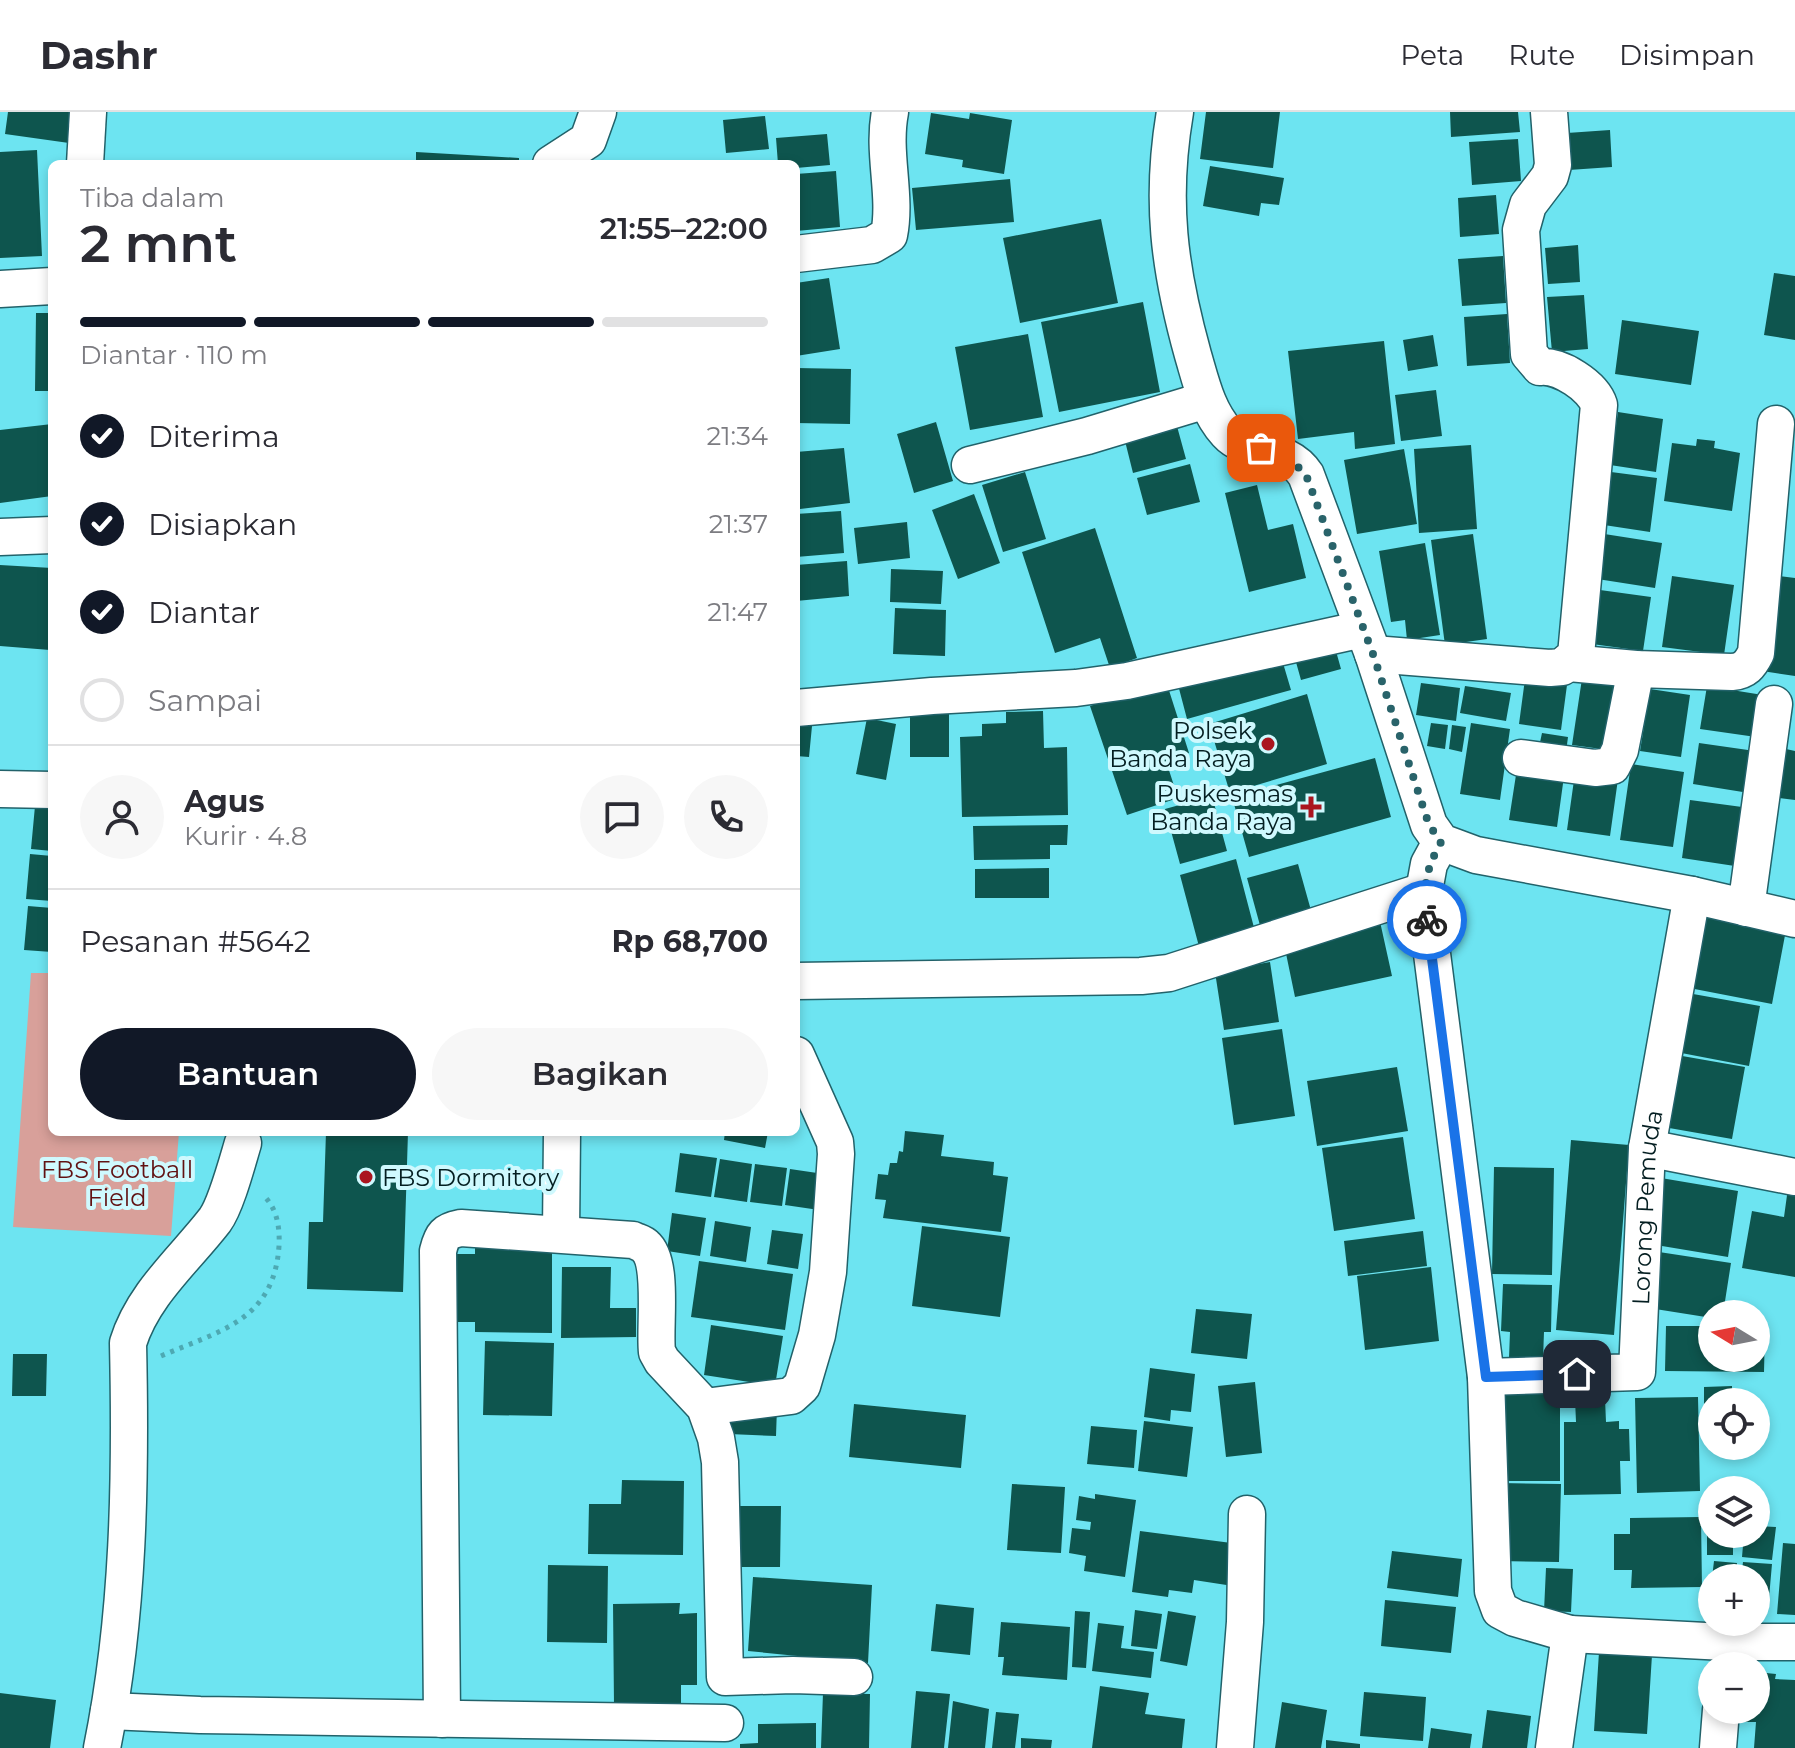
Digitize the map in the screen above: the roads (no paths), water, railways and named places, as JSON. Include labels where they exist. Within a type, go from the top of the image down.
[{"type":"street","points":[[85,160],[88,112]]},
{"type":"street","points":[[557,160],[588,140],[598,112]]},
{"type":"street","points":[[800,254],[872,245],[889,235],[892,218],[887,162],[890,112]]},
{"type":"street","points":[[1175,112],[1167,171],[1170,253],[1206,400],[1232,438],[1289,458],[1302,469],[1368,641],[1429,825],[1441,842],[1476,855],[1692,895],[1795,919]]},
{"type":"street","points":[[800,708],[1088,686],[1368,641],[1550,668],[1569,663],[1576,655],[1578,643],[1599,405],[1596,394],[1588,386],[1549,366],[1540,367],[1529,354],[1521,230],[1528,205],[1550,176],[1553,165],[1549,112]]},
{"type":"street","points":[[0,289],[48,286]]},
{"type":"street","points":[[970,465],[1087,436],[1206,400]]},
{"type":"street","points":[[1569,663],[1636,669],[1740,671],[1751,662],[1756,653],[1776,424]]},
{"type":"street","points":[[0,537],[48,535]]},
{"type":"street","points":[[1521,758],[1595,768],[1612,766],[1620,750],[1636,669]]},
{"type":"street","points":[[1746,908],[1774,704]]},
{"type":"street","points":[[0,789],[48,790]]},
{"type":"street","points":[[1441,842],[1429,864],[1424,891],[1486,1377],[1490,1530],[1496,1602],[1500,1610],[1515,1618],[1570,1634],[1709,1652]]},
{"type":"street","points":[[800,981],[1169,973],[1424,891]]},
{"type":"street","name":"Lorong Pemuda","points":[[1486,1377],[1637,1372],[1647,1148],[1692,895]]},
{"type":"street","points":[[705,1407],[791,1396],[802,1386],[817,1335],[828,1272],[836,1154],[835,1142],[800,1064]]},
{"type":"street","points":[[561,1233],[562,1136]]},
{"type":"street","points":[[102,1748],[125,1567],[128,1343],[133,1326],[217,1217],[243,1143]]},
{"type":"street","points":[[1647,1148],[1795,1177]]},
{"type":"street","points":[[109,1711],[442,1719],[480,1734],[725,1736],[720,1462],[716,1438],[705,1407],[657,1352],[653,1258],[646,1246],[633,1240],[461,1228],[448,1230],[441,1237],[438,1267],[442,1719]]},
{"type":"street","points":[[1235,1748],[1245,1622],[1247,1514]]},
{"type":"street","points":[[1554,1748],[1570,1634]]},
{"type":"street","points":[[1736,1652],[1795,1642]]},
{"type":"street","points":[[725,1677],[854,1677]]},
{"type":"street","points":[[1718,1748],[1720,1724]]},
{"type":"place","name":"Polsek Banda Raya","points":[[1268,744]]},
{"type":"place","name":"Puskesmas Banda Raya","points":[[1311,807]]},
{"type":"place","name":"FBS Dormitory","points":[[366,1177]]},
{"type":"park label","name":"FBS Football Field","points":[[117,1183]]}]
